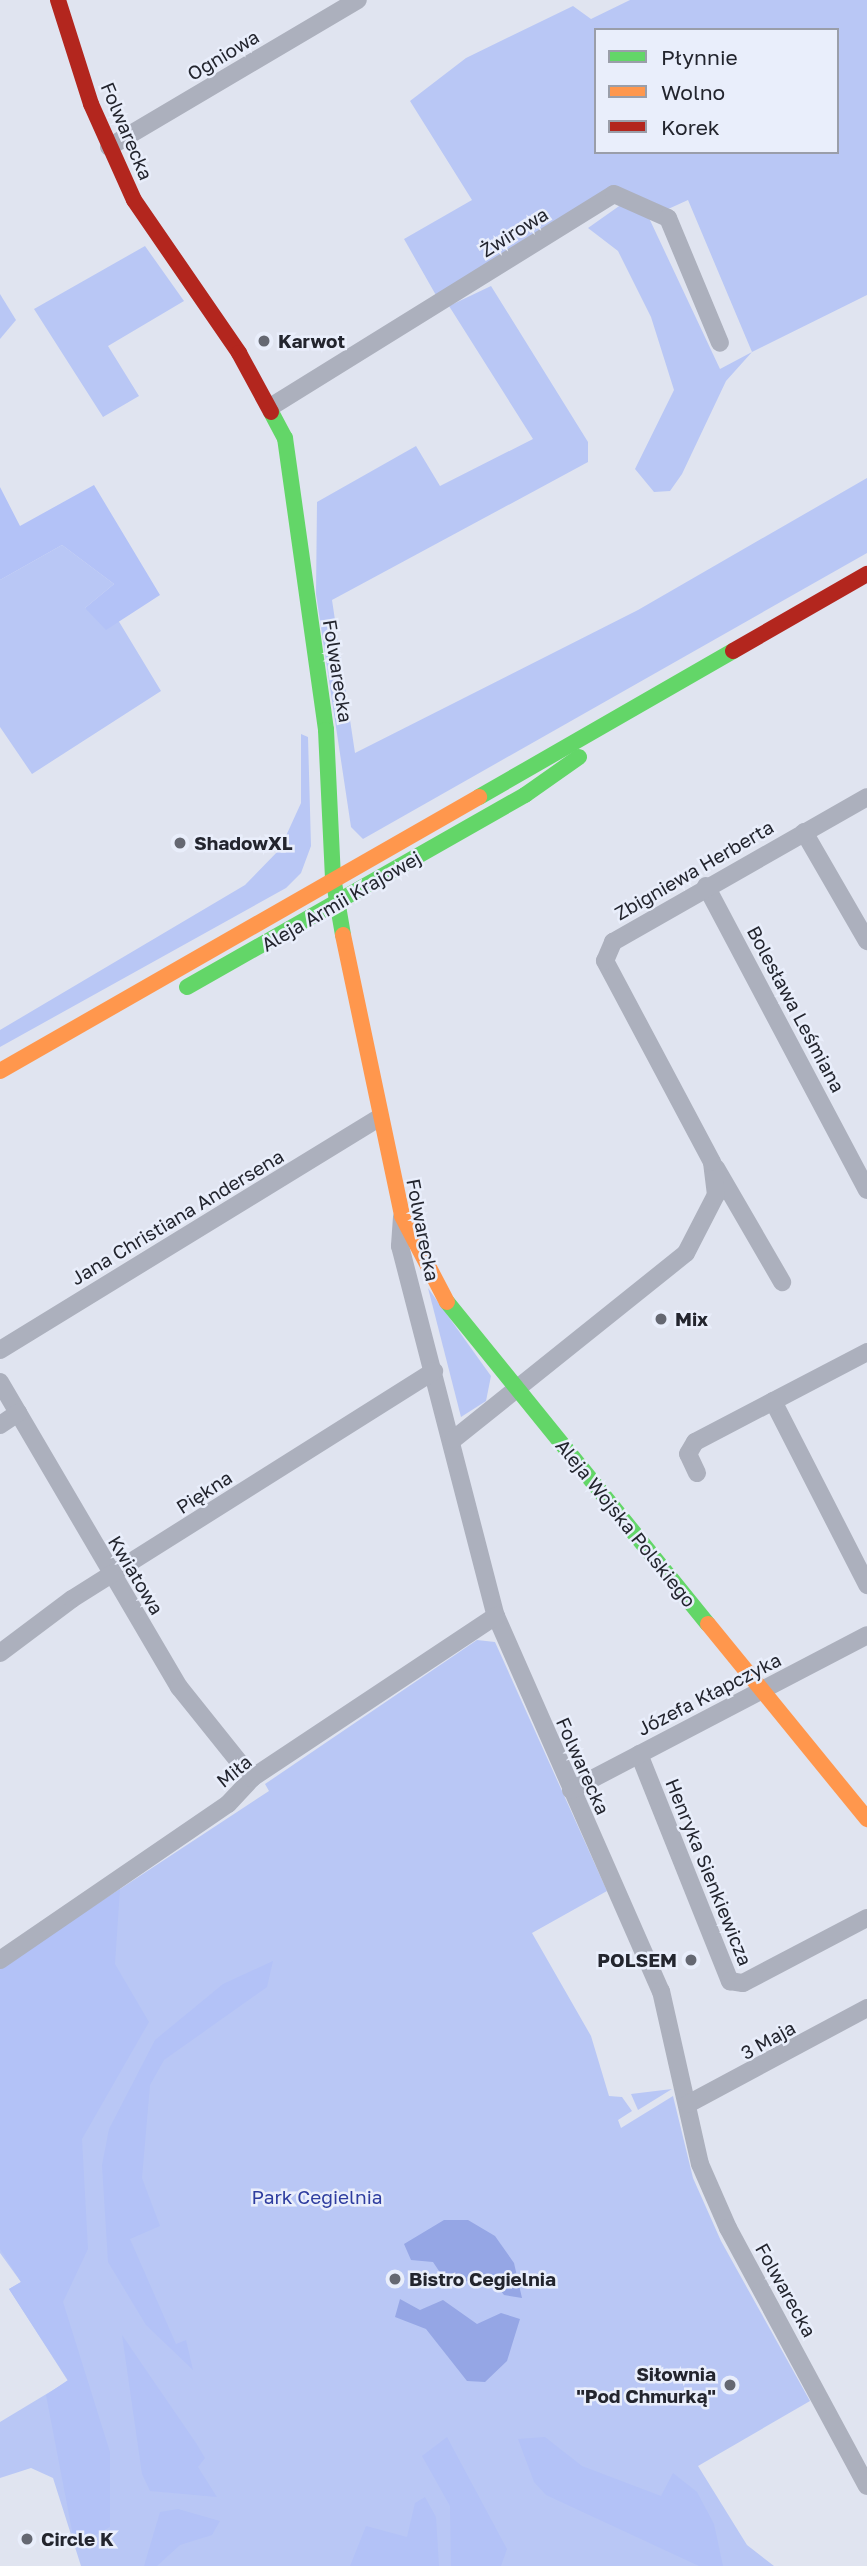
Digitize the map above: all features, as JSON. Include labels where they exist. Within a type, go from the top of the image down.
[{"type":"street","name":"Folwarecka","points":[[58,0],[109,147],[166,251],[272,406],[293,478],[323,703],[334,881],[377,1119],[402,1216],[407,1272],[454,1439],[496,1616],[570,1790],[661,1991],[700,2164],[728,2228],[867,2486]]},
{"type":"street","name":"Ogniowa","points":[[109,147],[358,0]]},
{"type":"street","name":"Żwirowa","points":[[272,406],[614,194],[668,218],[720,343]]},
{"type":"street","name":"Aleja Armii Krajowej","points":[[2,1070],[867,574]]},
{"type":"street","name":"Aleja Armii Krajowej","points":[[172,996],[525,795],[657,696]]},
{"type":"street","name":"Zbigniewa Herberta","points":[[782,1282],[712,1162],[605,961],[632,926],[867,797]]},
{"type":"street","points":[[804,832],[867,942]]},
{"type":"street","name":"Bolesława Leśmiana","points":[[706,886],[867,1190]]},
{"type":"street","name":"Aleja Armii Krajowej","points":[[2,1070],[148,1009]]},
{"type":"street","name":"Jana Christiana Andersena","points":[[0,1350],[377,1119]]},
{"type":"street","name":"Zbigniewa Herberta","points":[[454,1439],[515,1387],[686,1253],[716,1195],[712,1162]]},
{"type":"street","name":"Aleja Wojska Polskiego","points":[[402,1216],[433,1281],[515,1387],[867,1819]]},
{"type":"street","points":[[407,1272],[433,1281]]},
{"type":"street","points":[[697,1473],[689,1448],[867,1352]]},
{"type":"street","name":"Piękna","points":[[0,1653],[434,1371]]},
{"type":"street","name":"Kwiatowa","points":[[0,1382],[112,1578],[179,1687],[253,1778]]},
{"type":"street","points":[[773,1401],[867,1585]]},
{"type":"street","points":[[0,1425],[18,1412]]},
{"type":"street","name":"Miła","points":[[0,1960],[228,1804],[253,1778],[496,1616]]},
{"type":"street","name":"Józefa Kłapczyka","points":[[570,1790],[867,1636]]},
{"type":"street","name":"Henryka Sienkiewicza","points":[[639,1754],[730,1981],[743,1983],[867,1918]]},
{"type":"street","name":"3 Maja","points":[[688,2104],[867,2008]]},
{"type":"green space","points":[[630,0],[867,0],[867,295],[752,352],[688,200],[666,210],[614,186],[437,297],[404,239],[472,200],[410,101],[466,58],[573,6],[591,19]]},
{"type":"green space","points":[[622,204],[649,218],[720,369],[752,352],[726,381],[682,474],[670,491],[654,492],[635,469],[674,390],[651,317],[618,251],[588,228]]},
{"type":"green space","points":[[145,246],[184,301],[108,346],[139,396],[103,417],[34,309]]},
{"type":"green space","points":[[491,286],[588,442],[588,462],[332,600],[355,753],[638,610],[867,478],[867,553],[363,839],[351,827],[316,594],[317,502],[416,446],[440,486],[533,439],[449,306]]},
{"type":"green space","points":[[0,294],[16,320],[0,339]]},
{"type":"green space","points":[[62,545],[114,584],[85,608],[118,620],[161,691],[32,774],[0,727],[0,580]]},
{"type":"green space","points":[[301,734],[308,737],[311,846],[301,873],[286,888],[0,1047],[0,1030],[245,885],[280,849],[301,803]]},
{"type":"green space","points":[[428,1288],[491,1376],[486,1401],[461,1417]]},
{"type":"green space","name":"Park Cegielnia","points":[[477,1640],[495,1642],[607,1891],[532,1933],[591,2036],[609,2096],[622,2097],[632,2111],[618,2120],[621,2128],[673,2096],[693,2178],[721,2241],[810,2401],[698,2466],[747,2545],[774,2566],[81,2566],[53,2478],[31,2468],[0,2478],[0,2422],[68,2381],[9,2289],[21,2282],[0,2253],[0,1968],[269,1791],[265,1784]]},
{"type":"green space","points":[[672,2089],[638,2110],[631,2094]]},
{"type":"shaded area","points":[[94,485],[160,595],[106,630],[85,608],[114,584],[62,545],[0,580],[0,487],[20,526]]},
{"type":"shaded area","points":[[120,1889],[115,1964],[149,2022],[82,2139],[88,2249],[63,2302],[110,2452],[110,2527],[75,2546],[46,2395],[68,2380],[9,2289],[21,2282],[0,2249],[0,1968]]},
{"type":"shaded area","points":[[273,1961],[267,1987],[164,2060],[150,2085],[142,2178],[160,2226],[130,2239],[176,2344],[186,2340],[193,2370],[146,2325],[108,2262],[102,2165],[109,2129],[155,2040],[223,1984]]},
{"type":"shaded area","points":[[444,2220],[468,2220],[495,2236],[514,2263],[522,2298],[504,2295],[489,2275],[457,2284],[445,2280],[433,2262],[411,2260],[404,2244]]},
{"type":"shaded area","points":[[400,2299],[420,2310],[443,2300],[477,2324],[501,2313],[520,2319],[507,2361],[485,2382],[467,2381],[426,2329],[395,2317]]},
{"type":"shaded area","points":[[122,2335],[205,2458],[198,2467],[217,2497],[150,2491],[142,2474]]},
{"type":"shaded area","points":[[447,2437],[507,2549],[501,2566],[451,2566],[450,2506],[422,2456]]},
{"type":"shaded area","points":[[545,2437],[582,2466],[661,2496],[673,2473],[697,2492],[714,2524],[723,2566],[699,2566],[546,2495],[534,2482],[518,2439]]},
{"type":"shaded area","points":[[425,2497],[436,2517],[439,2566],[350,2566],[366,2526],[407,2537],[415,2503]]},
{"type":"shaded area","points":[[178,2509],[220,2521],[212,2535],[180,2545],[157,2566],[144,2566],[160,2512]]},
{"type":"traffic: fast","points":[[271,412],[285,438],[326,730],[333,877],[343,935]]},
{"type":"traffic: fast","points":[[479,797],[733,651]]},
{"type":"traffic: fast","points":[[187,987],[525,795],[579,757]]},
{"type":"traffic: fast","points":[[447,1302],[708,1624]]},
{"type":"traffic: slow","points":[[0,1071],[479,797]]},
{"type":"traffic: slow","points":[[343,935],[402,1216],[447,1302]]},
{"type":"traffic: slow","points":[[708,1624],[867,1819]]},
{"type":"traffic: jam","points":[[58,0],[91,104],[134,200],[239,353],[271,412]]},
{"type":"traffic: jam","points":[[733,651],[867,574]]},
{"type":"place","name":"Karwot","points":[[264,341]]},
{"type":"place","name":"ShadowXL","points":[[180,843]]},
{"type":"place","name":"Mix","points":[[661,1319]]},
{"type":"place","name":"POLSEM","points":[[691,1960]]},
{"type":"place","name":"Bistro Cegielnia","points":[[395,2279]]},
{"type":"place","name":"Siłownia \"Pod Chmurką\"","points":[[730,2385]]},
{"type":"place","name":"Circle K","points":[[27,2539]]}]
